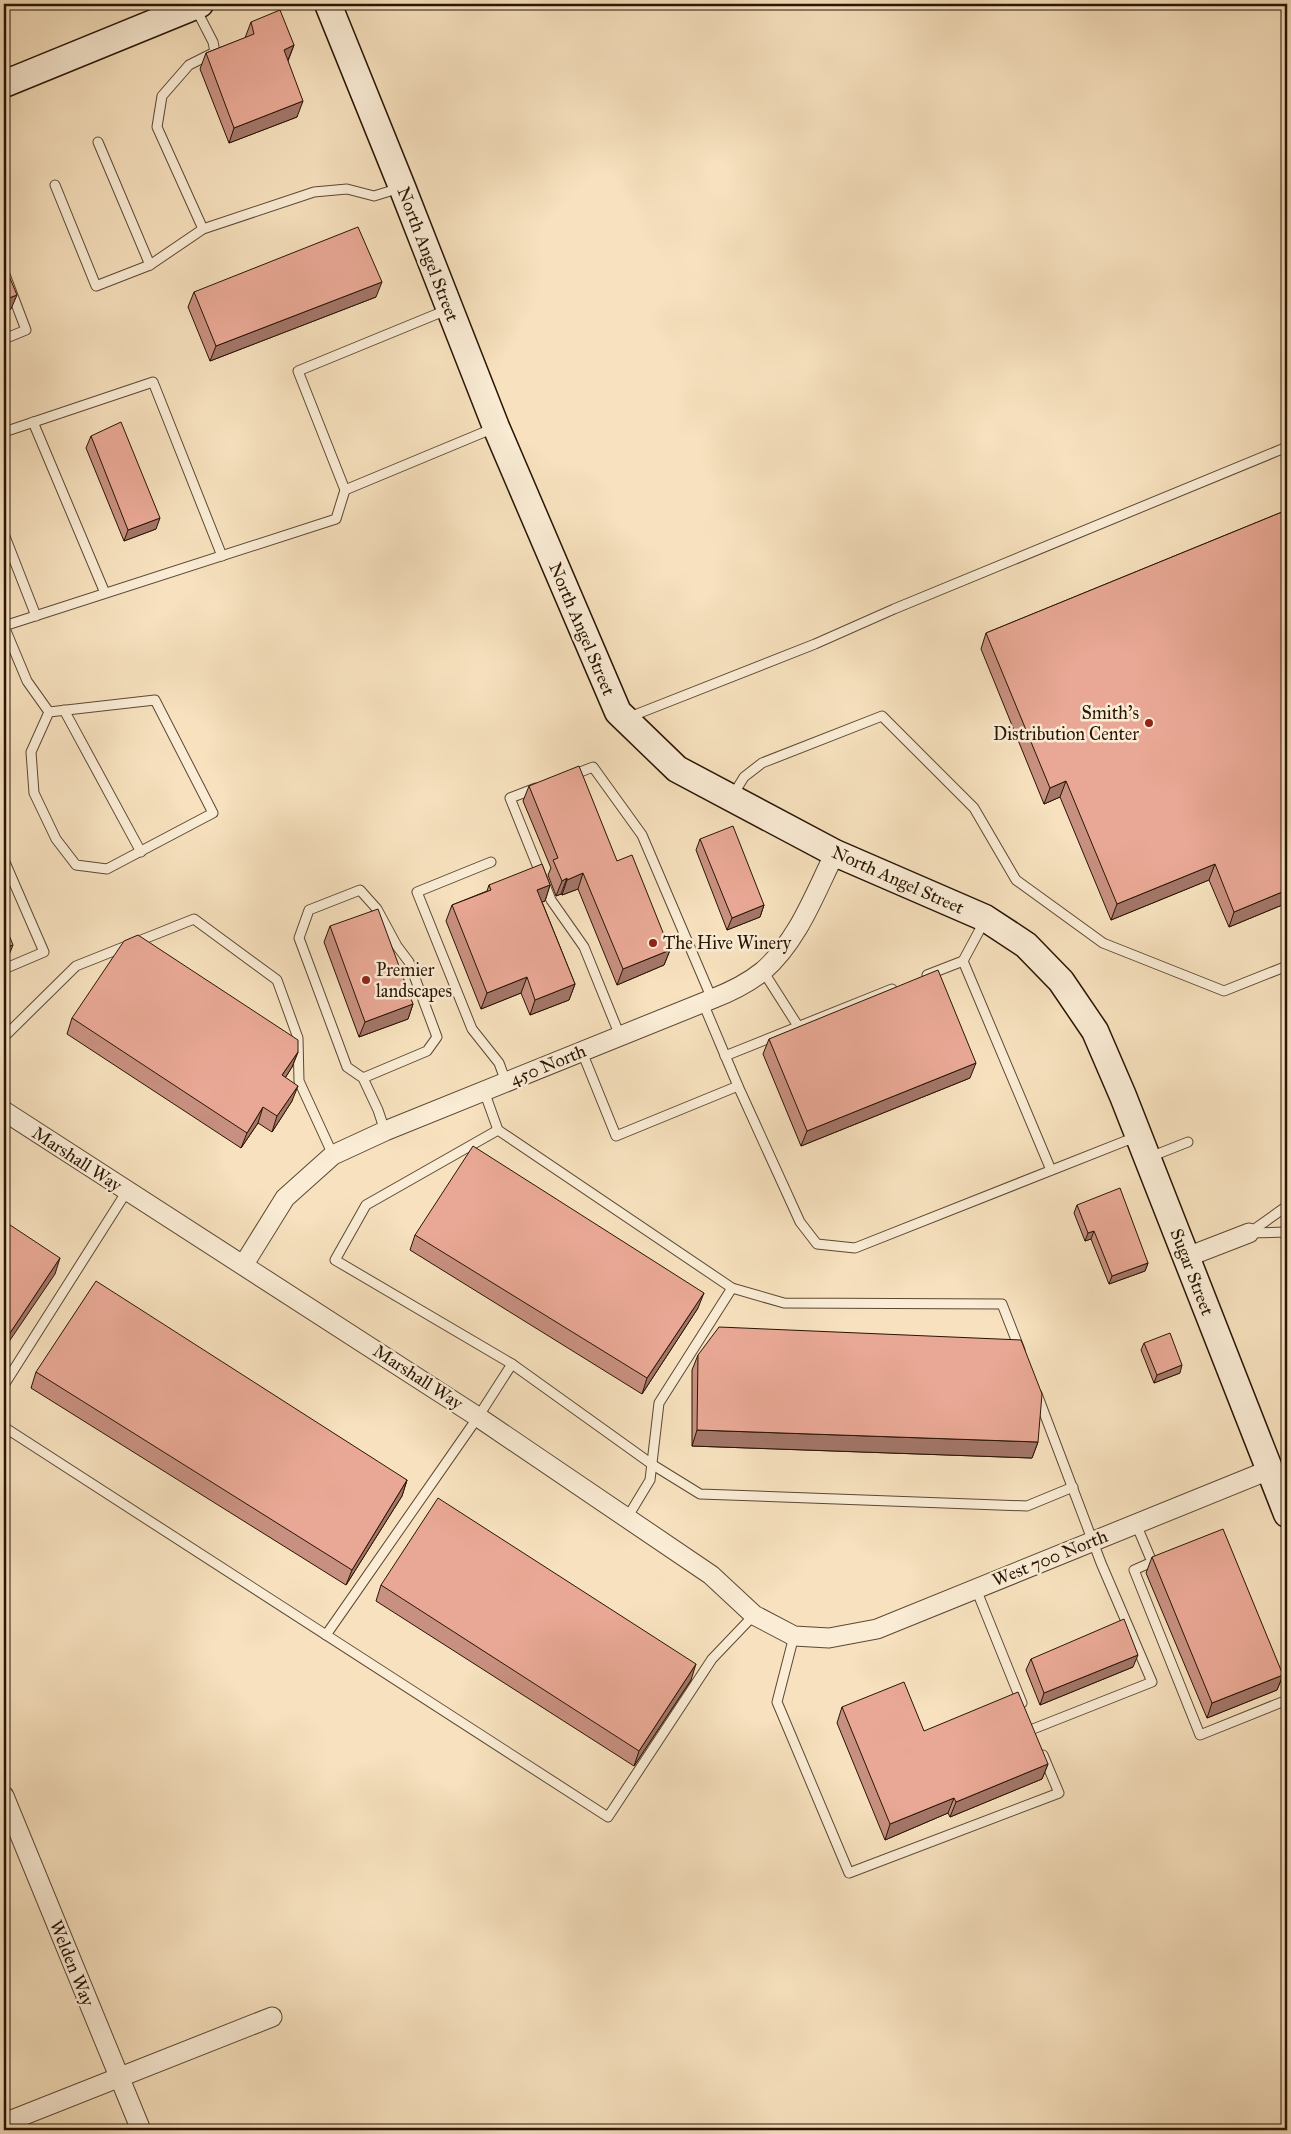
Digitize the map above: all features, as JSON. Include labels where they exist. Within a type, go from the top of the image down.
[{"type":"street","name":"North Angel Street","points":[[328,4],[496,427],[618,712],[677,769],[836,853],[985,918],[1026,945],[1062,981],[1095,1031]]},
{"type":"street","points":[[347,54],[350,26],[348,4]]},
{"type":"street","points":[[4,84],[197,5]]},
{"type":"street","name":"450 North","points":[[244,1264],[285,1198],[332,1155],[384,1131],[708,1001],[737,988],[763,971],[790,941],[836,853]]},
{"type":"street","name":"Sugar Street","points":[[1095,1031],[1143,1147],[1287,1514]]},
{"type":"street","name":"Marshall Way","points":[[4,1111],[244,1264],[478,1417],[711,1575],[754,1615],[794,1636],[829,1638]]},
{"type":"street","points":[[1186,1257],[1249,1233]]},
{"type":"street","name":"West 700 North","points":[[829,1638],[877,1629],[1269,1470]]},
{"type":"street","name":"Welden Way","points":[[4,1796],[141,2130]]},
{"type":"street","points":[[4,2123],[272,2017]]},
{"type":"lane","points":[[197,5],[213,42],[215,52],[189,65],[162,96],[157,127],[203,229]]},
{"type":"lane","points":[[98,142],[150,265]]},
{"type":"lane","points":[[55,185],[96,286],[150,265],[203,229],[314,192],[347,189],[374,196],[402,187]]},
{"type":"lane","points":[[4,272],[26,330],[4,339]]},
{"type":"lane","points":[[49,712],[27,681],[4,626],[336,519],[346,490],[298,371],[449,309]]},
{"type":"lane","points":[[4,432],[153,382],[222,556]]},
{"type":"lane","points":[[33,422],[105,593]]},
{"type":"lane","points":[[346,490],[496,427]]},
{"type":"lane","points":[[625,719],[815,644],[894,609],[1287,447]]},
{"type":"lane","points":[[4,534],[36,616]]},
{"type":"lane","points":[[155,700],[213,813],[107,869],[76,865],[56,839],[34,793],[31,752],[49,712],[155,700]]},
{"type":"lane","points":[[64,710],[141,852]]},
{"type":"lane","points":[[731,798],[744,777],[762,763],[882,716],[974,808],[1016,880],[1103,943],[1224,991],[1287,966]]},
{"type":"lane","points":[[556,781],[593,767],[642,836],[708,1001],[725,1056],[800,1222],[817,1244],[854,1248],[1051,1170],[1143,1147],[1188,1142]]},
{"type":"lane","points":[[547,784],[510,798],[551,900],[584,947],[620,1036]]},
{"type":"lane","points":[[4,860],[44,952],[4,969]]},
{"type":"lane","points":[[491,862],[417,892],[472,1029],[499,1063],[506,1082]]},
{"type":"lane","points":[[363,1078],[426,1051],[437,1037],[409,962],[397,946],[378,909],[360,890],[309,910],[299,938],[348,1067],[363,1078],[378,1110],[384,1131]]},
{"type":"lane","points":[[917,979],[963,960],[985,918]]},
{"type":"lane","points":[[4,1037],[76,966],[194,919],[277,980],[298,1038],[300,1081],[332,1155]]},
{"type":"lane","points":[[963,960],[1051,1170]]},
{"type":"lane","points":[[763,971],[798,1026]]},
{"type":"lane","points":[[725,1056],[899,986]]},
{"type":"lane","points":[[582,1052],[616,1136],[738,1086]]},
{"type":"lane","points":[[484,1091],[498,1130],[732,1288],[784,1303],[1002,1304],[1024,1359]]},
{"type":"lane","points":[[498,1130],[366,1206],[335,1260],[512,1364],[653,1466],[700,1494],[1027,1506],[1074,1487]]},
{"type":"lane","points":[[4,1384],[127,1191]]},
{"type":"lane","points":[[1249,1233],[1287,1206]]},
{"type":"lane","points":[[1249,1233],[1287,1232]]},
{"type":"lane","points":[[627,1518],[650,1480],[653,1466],[658,1403],[732,1288]]},
{"type":"lane","points":[[326,1635],[478,1417],[512,1364]]},
{"type":"lane","points":[[1030,1721],[1152,1682],[1093,1541],[1034,1386]]},
{"type":"lane","points":[[4,1427],[608,1817],[712,1659],[754,1615]]},
{"type":"lane","points":[[1136,1524],[1152,1562],[1134,1570],[1200,1736],[1287,1700]]},
{"type":"lane","points":[[976,1589],[1037,1738]]},
{"type":"lane","points":[[794,1636],[777,1702],[849,1873],[1059,1793],[1040,1748]]},
{"type":"building","points":[[280,10],[294,45],[284,50],[303,101],[234,128],[206,53],[254,34],[251,22]]},
{"type":"building","points":[[358,227],[382,282],[216,346],[194,292]]},
{"type":"building","points":[[4,264],[17,295],[4,300]]},
{"type":"building","points":[[121,422],[160,518],[128,530],[91,436]]},
{"type":"building","name":"Smith's Distribution Center","points":[[1287,510],[1287,890],[1234,912],[1215,864],[1117,904],[1066,781],[1050,788],[986,633]]},
{"type":"building","points":[[579,766],[617,861],[632,855],[670,950],[623,969],[583,873],[562,881],[553,860],[558,858],[529,786]]},
{"type":"building","points":[[733,826],[764,905],[732,918],[700,839]]},
{"type":"building","points":[[542,864],[550,885],[537,890],[575,984],[535,1000],[527,977],[487,993],[452,905],[491,890],[489,885]]},
{"type":"building","name":"Premier landscapes","points":[[378,909],[413,1004],[365,1022],[330,926]]},
{"type":"building","points":[[4,923],[13,945],[4,948]]},
{"type":"building","points":[[138,935],[298,1040],[298,1052],[282,1075],[298,1086],[277,1116],[263,1107],[247,1133],[72,1018],[124,941]]},
{"type":"building","points":[[938,970],[976,1063],[807,1131],[769,1039]]},
{"type":"building","points":[[473,1146],[704,1293],[647,1378],[415,1235]]},
{"type":"building","points":[[1120,1188],[1148,1263],[1112,1276],[1094,1231],[1088,1233],[1077,1205]]},
{"type":"building","points":[[4,1221],[60,1258],[4,1342]]},
{"type":"building","points":[[96,1281],[407,1480],[352,1570],[36,1372]]},
{"type":"building","points":[[719,1327],[1021,1340],[1042,1394],[1038,1442],[697,1430],[698,1355]]},
{"type":"building","points":[[1170,1333],[1182,1365],[1157,1375],[1144,1343]]},
{"type":"building","points":[[438,1498],[696,1664],[639,1751],[381,1585]]},
{"type":"building","points":[[1223,1529],[1283,1675],[1212,1703],[1152,1557]]},
{"type":"building","points":[[1124,1619],[1138,1655],[1044,1693],[1031,1659]]},
{"type":"building","points":[[904,1682],[924,1731],[1018,1692],[1048,1764],[956,1802],[954,1798],[890,1824],[842,1707]]},
{"type":"place","name":"Smith's Distribution Center","points":[[1149,723]]},
{"type":"place","name":"The Hive Winery","points":[[653,943]]},
{"type":"place","name":"Premier landscapes","points":[[366,980]]}]
